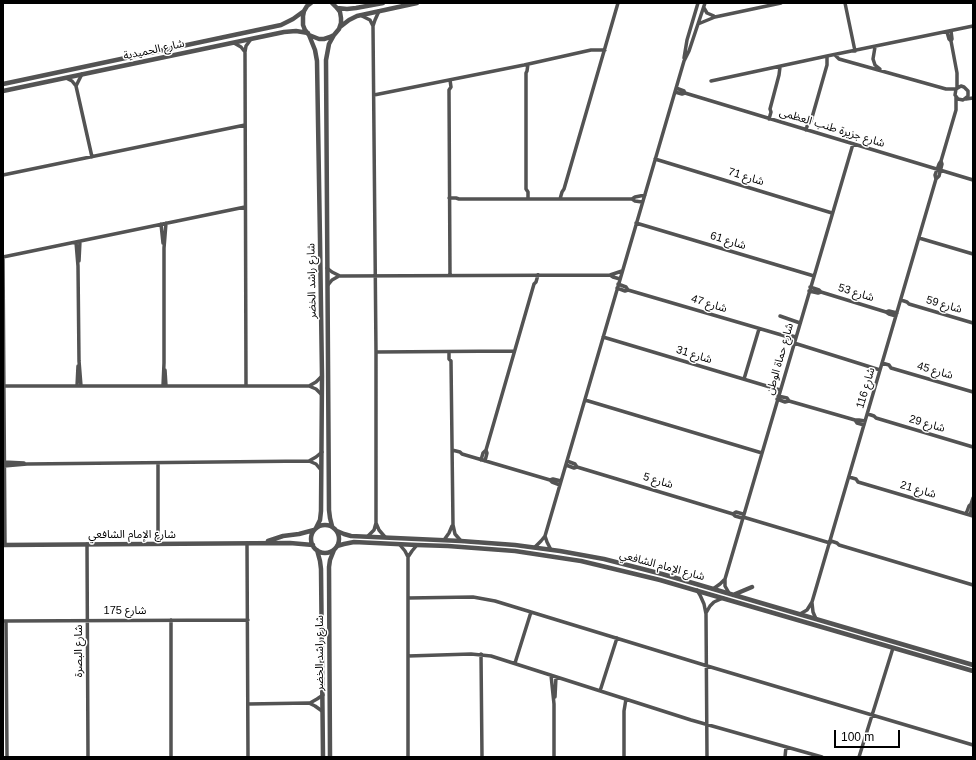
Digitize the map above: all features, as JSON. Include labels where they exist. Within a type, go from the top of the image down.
[{"type":"street","points":[[332,3],[340,12],[341,23],[339,28]]},
{"type":"street","points":[[337,8],[347,9],[383,3]]},
{"type":"street","points":[[339,28],[349,20],[361,15],[417,3]]},
{"type":"street","points":[[562,199],[618,3]]},
{"type":"street","points":[[535,547],[545,536],[684,61],[687,40],[698,3]]},
{"type":"street","points":[[684,61],[689,51],[705,3]]},
{"type":"street","points":[[698,24],[715,17],[781,3]]},
{"type":"street","points":[[845,3],[855,51]]},
{"type":"street","name":"شارع راشد الخضر","points":[[308,6],[302,20],[305,30],[309,34],[316,50],[317,61],[322,376],[321,511],[320,520],[315,529]]},
{"type":"street","name":"شارع الحميدية","points":[[3,84],[281,25],[293,19],[308,6]]},
{"type":"street","points":[[703,7],[706,13],[715,17]]},
{"type":"street","points":[[368,536],[374,530],[376,523],[374,26],[379,11]]},
{"type":"street","points":[[361,15],[367,18],[374,26]]},
{"type":"street","points":[[711,81],[973,26]]},
{"type":"street","name":"شارع راشد الخضر","points":[[332,526],[329,510],[326,60],[328,49],[339,28]]},
{"type":"street","name":"شارع الحميدية","points":[[3,91],[290,31],[302,32],[319,39],[324,39],[334,35]]},
{"type":"street","points":[[949,31],[948,39],[951,41],[957,73],[956,96]]},
{"type":"street","points":[[246,386],[244,52],[252,38]]},
{"type":"street","points":[[233,42],[241,47],[244,52]]},
{"type":"street","points":[[875,47],[873,56],[874,62],[882,71]]},
{"type":"street","points":[[374,95],[526,65],[591,50],[605,50]]},
{"type":"street","points":[[835,55],[839,59],[946,89],[958,99],[973,98]]},
{"type":"street","points":[[808,130],[812,124],[811,121],[827,65],[827,56]]},
{"type":"street","points":[[526,65],[528,71],[526,73],[526,189],[524,192],[526,198]]},
{"type":"street","points":[[768,118],[771,112],[770,109],[780,67]]},
{"type":"street","points":[[957,73],[964,87],[973,94]]},
{"type":"street","points":[[76,86],[82,74]]},
{"type":"street","points":[[66,78],[72,81],[76,86],[92,157]]},
{"type":"street","points":[[448,80],[450,87],[450,275]]},
{"type":"street","points":[[946,89],[961,86],[964,87]]},
{"type":"street","name":"شارع جزيرة طنب العظمى","points":[[675,90],[684,91],[685,93],[973,180]]},
{"type":"street","points":[[964,99],[968,96],[968,91]]},
{"type":"street","name":"شارع 116","points":[[800,614],[806,610],[812,602],[830,543],[896,314],[942,163],[941,161],[956,110],[956,96]]},
{"type":"street","name":"شارع 116","points":[[956,110],[964,99]]},
{"type":"street","points":[[3,176],[245,125]]},
{"type":"street","name":"شارع حماة الوطن","points":[[724,579],[853,144]]},
{"type":"street","name":"شارع 71","points":[[655,159],[832,213]]},
{"type":"street","points":[[632,199],[634,197],[645,195]]},
{"type":"street","points":[[449,200],[456,198],[632,199],[642,202]]},
{"type":"street","points":[[4,545],[3,257],[245,207]]},
{"type":"street","points":[[164,386],[164,248],[166,223]]},
{"type":"street","name":"شارع 61","points":[[636,223],[814,276]]},
{"type":"street","points":[[161,224],[164,248]]},
{"type":"street","points":[[919,238],[973,254]]},
{"type":"street","points":[[78,266],[80,241]]},
{"type":"street","points":[[76,242],[78,266],[79,386]]},
{"type":"street","points":[[327,268],[340,276]]},
{"type":"street","points":[[328,285],[334,278],[340,276],[610,275],[622,271]]},
{"type":"street","points":[[483,461],[483,454],[486,450],[514,351],[534,284],[536,282],[536,275]]},
{"type":"street","points":[[610,275],[620,279]]},
{"type":"street","name":"شارع 47","points":[[618,286],[624,290],[759,329],[785,336],[788,335],[795,340],[881,367]]},
{"type":"street","name":"شارع 53","points":[[810,289],[818,289],[821,292],[896,314]]},
{"type":"street","name":"شارع 59","points":[[900,302],[906,302],[973,323]]},
{"type":"street","points":[[780,316],[800,323]]},
{"type":"street","points":[[744,379],[759,329]]},
{"type":"street","name":"شارع 31","points":[[603,337],[780,390]]},
{"type":"street","points":[[376,352],[514,351]]},
{"type":"street","points":[[444,540],[449,534],[452,525],[451,361],[449,358],[451,352]]},
{"type":"street","name":"شارع 45","points":[[881,367],[888,369],[891,368],[973,392]]},
{"type":"street","points":[[309,386],[322,376]]},
{"type":"street","points":[[4,386],[309,386],[316,389],[322,395]]},
{"type":"street","points":[[778,398],[786,398],[789,401],[855,420],[857,423],[866,419]]},
{"type":"street","points":[[585,400],[762,453]]},
{"type":"street","name":"شارع 29","points":[[866,419],[876,418],[973,447]]},
{"type":"street","points":[[4,464],[309,461],[316,458],[322,452]]},
{"type":"street","points":[[452,452],[459,456],[462,454],[550,480],[552,482],[560,483]]},
{"type":"street","points":[[309,461],[316,464],[321,470]]},
{"type":"street","points":[[158,462],[158,544]]},
{"type":"street","name":"شارع 5","points":[[566,463],[574,468],[577,467],[733,514],[736,512],[743,517],[836,546],[839,545],[973,585]]},
{"type":"street","name":"شارع 21","points":[[849,479],[855,483],[858,482],[970,515]]},
{"type":"street","points":[[970,515],[969,506],[973,498]]},
{"type":"street","points":[[376,523],[379,530],[385,537]]},
{"type":"street","points":[[325,524],[332,526],[337,530],[340,538],[336,548],[331,552],[324,553],[317,550],[311,539],[315,529],[318,526],[325,524]]},
{"type":"street","points":[[452,525],[455,534],[461,541]]},
{"type":"street","name":"شارع الإمام الشافعي","points":[[261,543],[283,536],[300,534],[315,529]]},
{"type":"street","name":"شارع الإمام الشافعي","points":[[337,530],[347,535],[493,543],[535,547],[582,555],[626,565],[731,594],[973,665]]},
{"type":"street","points":[[545,536],[551,550]]},
{"type":"street","name":"شارع الإمام الشافعي","points":[[336,548],[350,542],[448,546],[493,549],[581,561],[697,590],[973,671]]},
{"type":"street","points":[[247,543],[248,757]]},
{"type":"street","name":"شارع الإمام الشافعي","points":[[4,545],[247,543],[296,543],[313,545]]},
{"type":"street","name":"شارع البصرة","points":[[87,544],[88,757]]},
{"type":"street","points":[[400,544],[404,548],[408,557],[408,757]]},
{"type":"street","points":[[408,557],[417,545]]},
{"type":"street","name":"شارع راشد الخضر","points":[[330,757],[329,567],[330,560],[336,548]]},
{"type":"street","name":"شارع راشد الخضر","points":[[317,550],[321,569],[323,757]]},
{"type":"street","points":[[713,589],[724,579]]},
{"type":"street","points":[[724,579],[725,586],[731,594],[752,587]]},
{"type":"street","points":[[697,590],[704,604],[706,614],[707,757]]},
{"type":"street","points":[[408,598],[480,598],[495,601],[973,745]]},
{"type":"street","points":[[706,614],[714,602],[723,598]]},
{"type":"street","points":[[812,602],[813,612],[816,619]]},
{"type":"street","points":[[515,663],[531,612]]},
{"type":"street","points":[[171,620],[171,757]]},
{"type":"street","name":"شارع 175","points":[[4,621],[248,620]]},
{"type":"street","points":[[4,621],[7,757]]},
{"type":"street","points":[[600,691],[617,638]]},
{"type":"street","points":[[859,757],[893,648]]},
{"type":"street","points":[[408,656],[481,654],[495,657],[707,724],[822,757]]},
{"type":"street","points":[[481,654],[482,757]]},
{"type":"street","points":[[554,676],[554,757]]},
{"type":"street","points":[[248,704],[308,703],[314,701],[322,695]]},
{"type":"street","points":[[624,757],[624,711],[626,699]]},
{"type":"street","points":[[308,703],[323,712]]},
{"type":"street","points":[[785,757],[786,747]]}]
